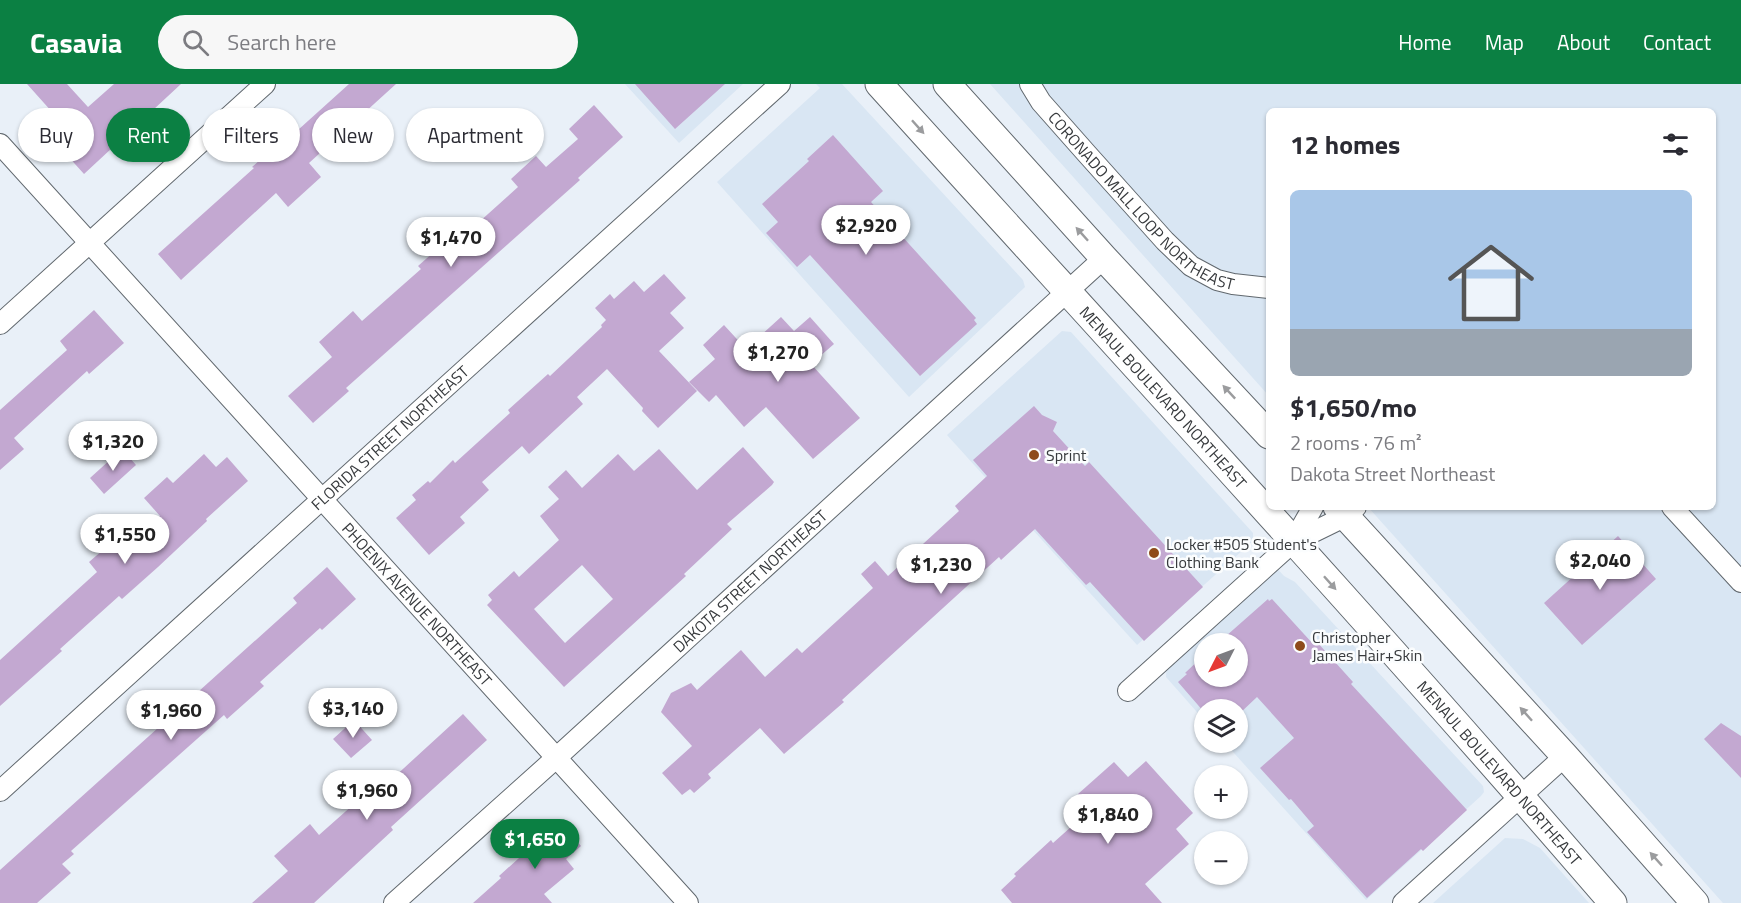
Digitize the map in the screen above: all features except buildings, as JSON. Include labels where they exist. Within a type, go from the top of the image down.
[{"type":"main road","name":"MENAUL BOULEVARD NORTHEAST","points":[[879,84],[1521,796],[1613,903]]},
{"type":"main road","points":[[947,84],[1104,258],[1266,432]]},
{"type":"main road","points":[[1346,510],[1695,903]]},
{"type":"street","points":[[0,324],[265,84]]},
{"type":"street","name":"FLORIDA STREET NORTHEAST","points":[[0,791],[780,84]]},
{"type":"street","name":"CORONADO MALL LOOP NORTHEAST","points":[[1030,84],[1041,102],[1191,266],[1217,280],[1248,287],[1266,288]]},
{"type":"street","name":"PHOENIX AVENUE NORTHEAST","points":[[0,144],[688,903]]},
{"type":"street","name":"DAKOTA STREET NORTHEAST","points":[[394,903],[1104,258]]},
{"type":"street","points":[[1293,542],[1312,510]]},
{"type":"street","points":[[1128,691],[1293,542],[1346,510]]},
{"type":"street","points":[[1675,510],[1741,582]]},
{"type":"street","points":[[1403,903],[1565,756]]},
{"type":"shaded area","points":[[625,84],[743,84],[679,143]]},
{"type":"shaded area","points":[[816,84],[842,84],[1023,280],[1025,287],[909,397],[717,182],[820,88]]},
{"type":"shaded area","points":[[990,84],[1741,84],[1741,903],[1723,903],[1371,510],[1716,510],[1716,108],[1266,108],[1266,393]]},
{"type":"shaded area","points":[[1062,331],[1071,332],[1253,533],[1253,541],[1137,645],[947,435]]},
{"type":"shaded area","points":[[1273,564],[1284,576],[1295,582],[1483,786],[1484,792],[1366,900],[1248,769],[1248,765],[1245,765],[1234,753],[1248,753],[1248,699],[1194,699],[1194,709],[1166,677],[1167,659],[1194,635],[1194,687],[1248,687],[1248,633],[1196,633]]},
{"type":"shaded area","points":[[1505,838],[1523,839],[1540,848],[1589,903],[1433,903]]},
{"type":"place","name":"Sprint","points":[[1034,455]]},
{"type":"place","name":"Locker #505 Student's Clothing Bank","points":[[1154,553]]},
{"type":"place","name":"Christopher James Hair+Skin","points":[[1300,646]]}]
